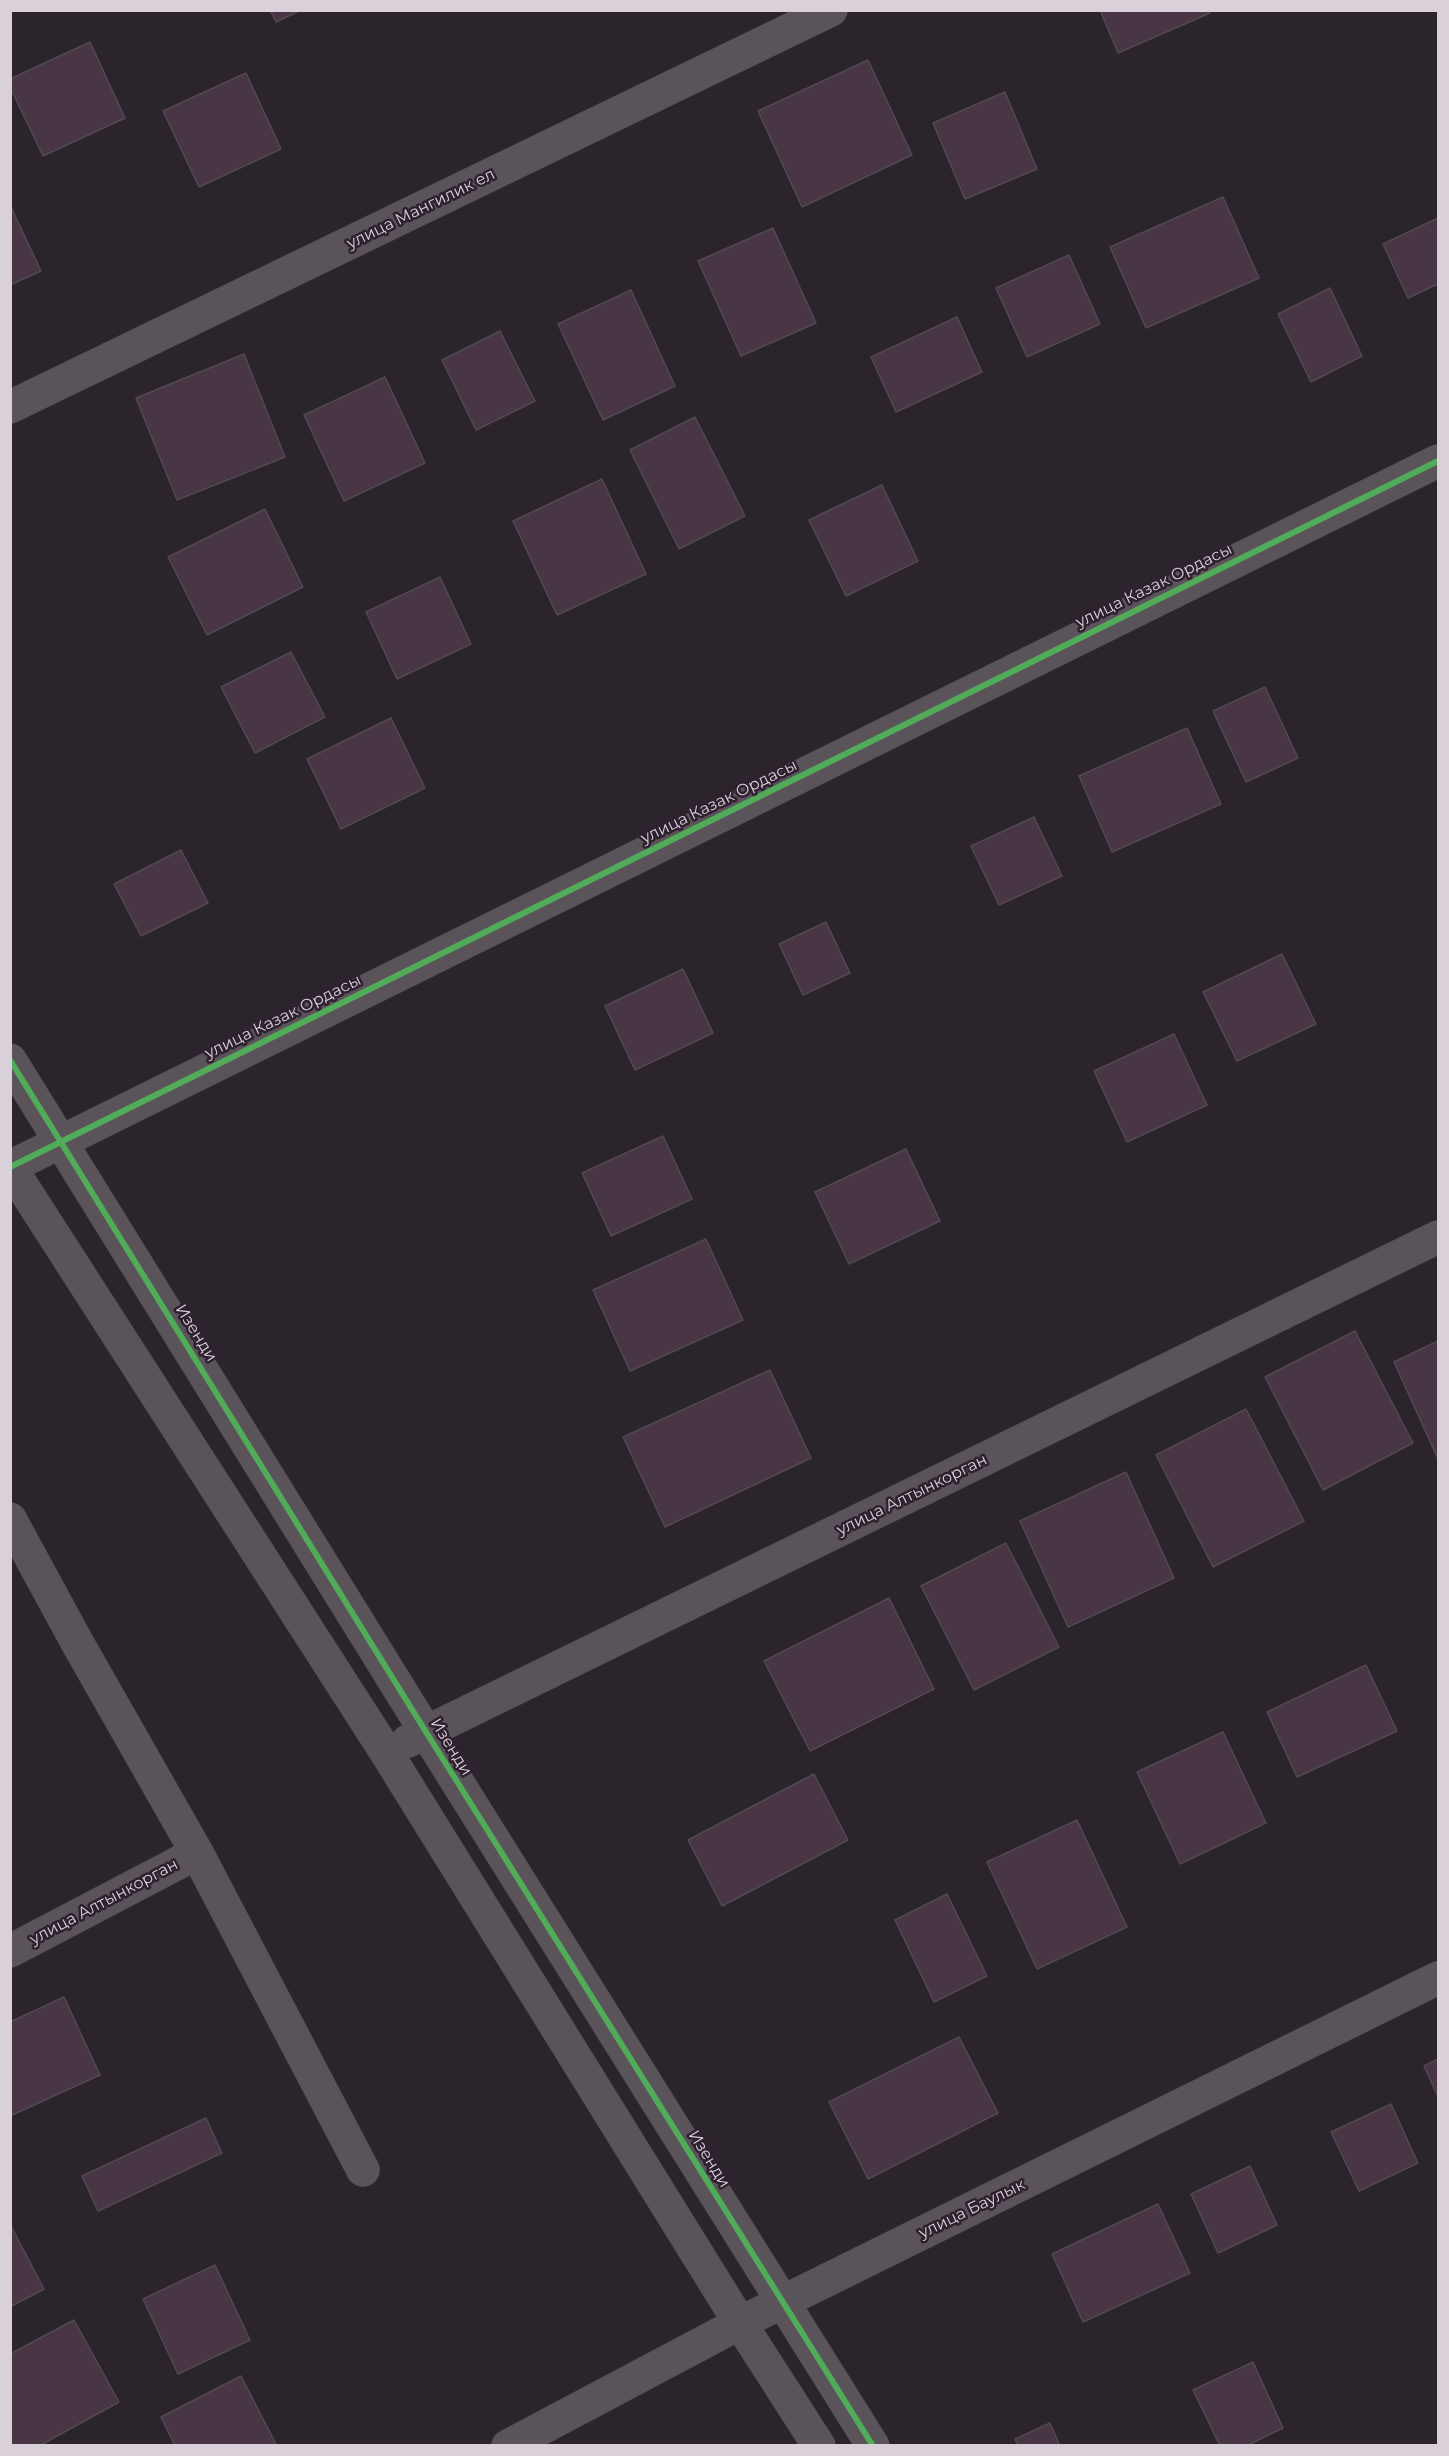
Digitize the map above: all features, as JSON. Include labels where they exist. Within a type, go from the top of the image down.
[{"type":"street","name":"улица Мангилик ел","points":[[10,407],[831,10]]},
{"type":"street","name":"улица Казак Ордасы","points":[[10,1167],[1438,461]]},
{"type":"street","name":"Изенди","points":[[10,1060],[426,1732],[873,2445]]},
{"type":"street","points":[[10,1167],[386,1752],[740,2323],[819,2445]]},
{"type":"street","name":"улица Алтынкорган","points":[[386,1752],[1438,1237]]},
{"type":"street","points":[[10,1519],[197,1853],[363,2170]]},
{"type":"street","name":"улица Алтынкорган","points":[[10,1952],[197,1853]]},
{"type":"street","name":"улица Баулык","points":[[508,2445],[740,2323],[1438,1978]]},
{"type":"building","points":[[270,10],[301,10],[276,22]]},
{"type":"building","points":[[1100,10],[1209,10],[1210,13],[1118,53]]},
{"type":"building","points":[[90,42],[125,118],[43,156],[10,87],[10,79]]},
{"type":"building","points":[[868,60],[912,155],[802,207],[758,111]]},
{"type":"building","points":[[246,73],[281,149],[199,187],[163,111]]},
{"type":"building","points":[[1005,92],[1037,169],[965,199],[933,123]]},
{"type":"building","points":[[1223,197],[1259,278],[1146,328],[1110,247]]},
{"type":"building","points":[[10,205],[41,271],[10,285]]},
{"type":"building","points":[[1438,218],[1438,284],[1408,298],[1383,244]]},
{"type":"building","points":[[773,228],[816,323],[741,356],[698,261]]},
{"type":"building","points":[[1069,255],[1100,324],[1027,357],[996,288]]},
{"type":"building","points":[[1330,288],[1362,356],[1311,382],[1278,314]]},
{"type":"building","points":[[631,290],[675,386],[603,420],[558,324]]},
{"type":"building","points":[[957,317],[982,372],[896,412],[871,357]]},
{"type":"building","points":[[500,331],[535,401],[476,430],[442,360]]},
{"type":"building","points":[[244,354],[285,457],[177,500],[136,398]]},
{"type":"building","points":[[385,377],[425,463],[344,501],[304,415]]},
{"type":"building","points":[[695,417],[745,516],[679,549],[630,450]]},
{"type":"building","points":[[602,479],[646,574],[557,615],[513,521]]},
{"type":"building","points":[[882,485],[918,561],[846,596],[809,520]]},
{"type":"building","points":[[265,509],[303,587],[207,635],[168,557]]},
{"type":"building","points":[[440,577],[471,644],[397,679],[366,612]]},
{"type":"building","points":[[291,652],[325,717],[255,753],[221,687]]},
{"type":"building","points":[[1265,687],[1298,758],[1246,782],[1213,711]]},
{"type":"building","points":[[391,718],[425,788],[341,829],[307,759]]},
{"type":"building","points":[[1187,728],[1221,804],[1112,852],[1079,776]]},
{"type":"building","points":[[1034,817],[1062,876],[999,905],[971,846]]},
{"type":"building","points":[[181,850],[208,903],[141,936],[114,884]]},
{"type":"building","points":[[826,922],[850,973],[803,995],[779,944]]},
{"type":"building","points":[[1282,954],[1316,1024],[1237,1061],[1203,992]]},
{"type":"building","points":[[683,969],[713,1033],[635,1070],[605,1006]]},
{"type":"building","points":[[1174,1034],[1207,1105],[1127,1142],[1094,1071]]},
{"type":"building","points":[[663,1136],[692,1199],[611,1236],[582,1173]]},
{"type":"building","points":[[906,1149],[940,1221],[849,1264],[815,1192]]},
{"type":"building","points":[[706,1239],[743,1320],[630,1371],[593,1290]]},
{"type":"building","points":[[1355,1331],[1413,1443],[1323,1490],[1265,1377]]},
{"type":"building","points":[[1438,1341],[1438,1459],[1394,1362]]},
{"type":"building","points":[[770,1370],[811,1458],[665,1527],[623,1437]]},
{"type":"building","points":[[1246,1409],[1304,1521],[1213,1567],[1156,1455]]},
{"type":"building","points":[[1126,1472],[1174,1578],[1068,1627],[1020,1521]]},
{"type":"building","points":[[1006,1543],[1059,1647],[974,1690],[921,1586]]},
{"type":"building","points":[[889,1598],[934,1689],[810,1751],[764,1661]]},
{"type":"building","points":[[1366,1665],[1397,1731],[1297,1777],[1267,1712]]},
{"type":"building","points":[[1223,1732],[1266,1823],[1180,1864],[1137,1772]]},
{"type":"building","points":[[814,1774],[848,1840],[722,1906],[688,1840]]},
{"type":"building","points":[[1077,1820],[1127,1927],[1037,1969],[987,1862]]},
{"type":"building","points":[[947,1894],[987,1976],[934,2002],[895,1920]]},
{"type":"building","points":[[64,1997],[100,2075],[10,2116],[10,2022]]},
{"type":"building","points":[[959,2037],[998,2113],[868,2179],[829,2102]]},
{"type":"building","points":[[1438,2059],[1438,2097],[1424,2066]]},
{"type":"building","points":[[1391,2104],[1418,2163],[1359,2191],[1331,2132]]},
{"type":"building","points":[[206,2118],[222,2153],[98,2211],[82,2176]]},
{"type":"building","points":[[1250,2166],[1277,2225],[1218,2253],[1191,2194]]},
{"type":"building","points":[[1158,2204],[1190,2273],[1083,2322],[1052,2254]]},
{"type":"building","points":[[10,2224],[44,2289],[10,2307]]},
{"type":"building","points":[[215,2265],[250,2340],[178,2374],[143,2299]]},
{"type":"building","points":[[74,2320],[119,2402],[39,2446],[10,2446],[10,2354]]},
{"type":"building","points":[[1253,2362],[1283,2428],[1246,2446],[1220,2446],[1193,2390]]},
{"type":"building","points":[[241,2376],[277,2446],[175,2446],[161,2417]]},
{"type":"building","points":[[1050,2423],[1060,2446],[1018,2446],[1015,2439]]},
{"type":"cycle path","points":[[10,1167],[1438,461]]},
{"type":"cycle path","points":[[10,1060],[426,1732],[873,2446]]}]
